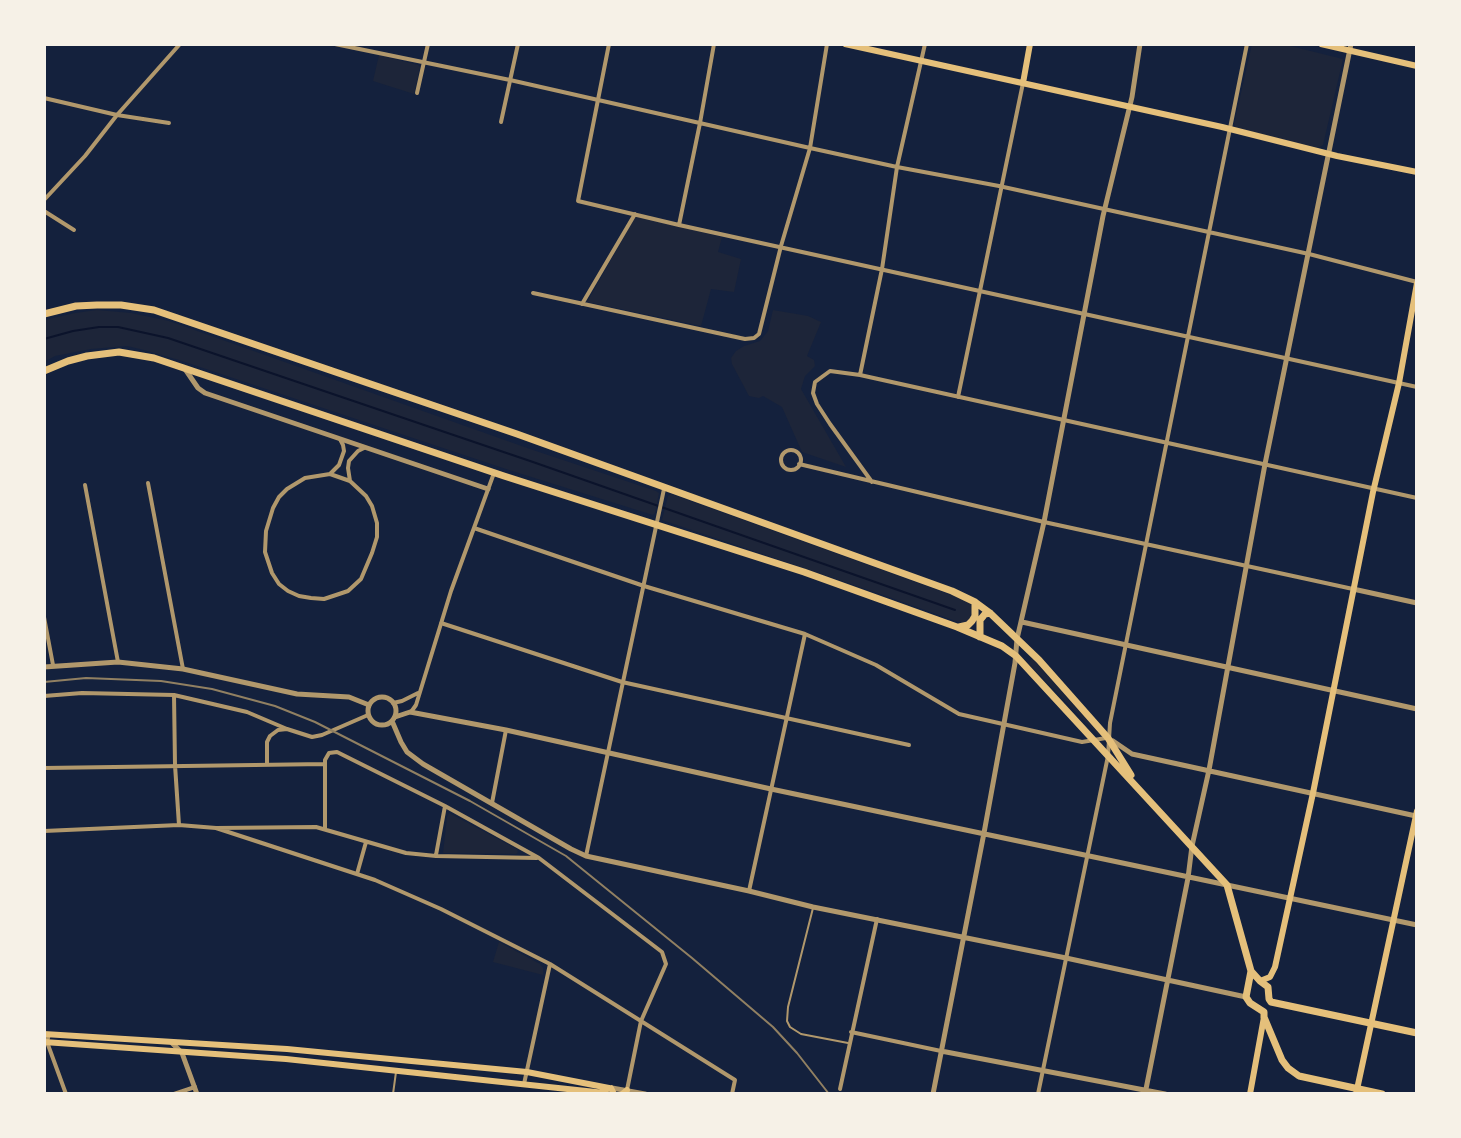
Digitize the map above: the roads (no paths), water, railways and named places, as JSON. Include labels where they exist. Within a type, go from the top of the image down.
[{"type":"main road","points":[[845,44],[1417,172]]},
{"type":"main road","points":[[1023,83],[1030,44]]},
{"type":"main road","points":[[1321,44],[1350,47],[1417,66]]},
{"type":"main road","points":[[1249,986],[1254,981],[1270,977],[1275,967],[1374,489],[1399,383],[1417,282]]},
{"type":"main road","points":[[44,314],[76,306],[97,305],[154,310],[517,434],[663,493],[952,591],[990,613],[1039,660],[1108,738],[1140,789]]},
{"type":"main road","points":[[44,371],[77,358],[119,352],[154,358],[494,473],[657,522],[804,572],[1002,646],[1016,656],[1227,885],[1251,971],[1246,997],[1264,1012],[1288,1068],[1299,1076],[1382,1094]]},
{"type":"main road","points":[[957,627],[972,621],[975,602]]},
{"type":"main road","points":[[980,637],[980,620],[990,613]]},
{"type":"main road","points":[[1357,1091],[1417,814]]},
{"type":"main road","points":[[1251,971],[1268,987],[1271,1002],[1417,1033]]},
{"type":"main road","points":[[1250,1094],[1264,1017]]},
{"type":"main road","points":[[46,1038],[287,1049],[527,1072],[609,1091]]},
{"type":"main road","points":[[46,1038],[609,1091]]},
{"type":"main road","points":[[286,1059],[287,1049]]},
{"type":"street","points":[[44,200],[180,44]]},
{"type":"street","points":[[335,44],[897,167],[1105,209],[1309,254],[1417,282]]},
{"type":"street","points":[[417,93],[428,44]]},
{"type":"street","points":[[501,122],[518,44]]},
{"type":"street","points":[[609,44],[578,201],[1417,387]]},
{"type":"street","points":[[679,225],[714,44]]},
{"type":"street","points":[[533,293],[745,339],[759,334],[810,148],[827,44]]},
{"type":"street","points":[[860,375],[882,269],[897,167],[925,44]]},
{"type":"street","points":[[933,1094],[984,833],[1017,639],[1044,522],[1140,44]]},
{"type":"street","points":[[1038,1094],[1108,756],[1108,738],[1125,645],[1247,44]]},
{"type":"street","points":[[1145,1092],[1209,770],[1265,464],[1350,47]]},
{"type":"street","points":[[958,397],[1023,83]]},
{"type":"street","points":[[44,98],[169,123]]},
{"type":"street","points":[[44,211],[74,230]]},
{"type":"street","points":[[582,304],[635,214]]},
{"type":"street","points":[[184,368],[205,393],[488,489]]},
{"type":"street","points":[[872,482],[830,424],[813,393],[813,387],[820,377],[830,371],[860,375],[1417,498]]},
{"type":"street","points":[[330,474],[343,458],[340,439]]},
{"type":"street","points":[[350,481],[349,461],[364,448]]},
{"type":"street","points":[[788,450],[795,451],[799,455],[799,464],[795,469],[789,469],[781,463],[781,457],[788,450]]},
{"type":"street","points":[[799,464],[1044,522],[1417,603]]},
{"type":"street","points":[[494,473],[457,574],[416,705],[410,712],[394,719],[383,725],[368,715],[369,705],[380,697],[393,703],[396,707],[394,719],[401,742],[407,752],[423,764],[586,856],[813,907],[1246,997]]},
{"type":"street","points":[[330,474],[350,481],[366,496],[377,523],[377,537],[361,579],[348,591],[324,599],[299,596],[279,584],[272,573],[265,552],[266,531],[273,508],[287,489],[305,478],[330,474]]},
{"type":"street","points":[[148,483],[183,669]]},
{"type":"street","points":[[85,485],[118,662]]},
{"type":"street","points":[[586,856],[663,493]]},
{"type":"street","points":[[474,528],[644,586],[805,634],[876,665],[959,714],[1082,742],[1108,738],[1132,754],[1417,814]]},
{"type":"street","points":[[44,617],[53,665]]},
{"type":"street","points":[[1022,622],[1417,709]]},
{"type":"street","points":[[441,623],[622,682],[909,745]]},
{"type":"street","points":[[749,891],[805,634]]},
{"type":"street","points":[[44,667],[118,662],[183,669],[297,694],[349,697],[369,705]]},
{"type":"street","points":[[393,703],[420,692]]},
{"type":"street","points":[[44,696],[82,693],[174,695],[247,712],[304,736],[322,735],[368,715]]},
{"type":"street","points":[[174,695],[179,825]]},
{"type":"street","points":[[410,712],[1417,925]]},
{"type":"street","points":[[267,764],[270,736],[278,730],[287,729]]},
{"type":"street","points":[[492,803],[506,730]]},
{"type":"street","points":[[325,829],[325,764],[329,753],[342,753],[539,858],[662,952],[666,964],[641,1021],[624,1092]]},
{"type":"street","points":[[44,768],[325,764]]},
{"type":"street","points":[[436,856],[445,806]]},
{"type":"street","points":[[44,831],[179,825],[216,828],[316,827],[406,853],[539,858]]},
{"type":"street","points":[[216,828],[357,874],[441,909],[550,964],[735,1080],[732,1094]]},
{"type":"street","points":[[357,874],[366,842]]},
{"type":"street","points":[[840,1089],[877,919]]},
{"type":"street","points":[[524,1084],[550,964]]},
{"type":"street","points":[[851,1032],[1165,1094]]},
{"type":"street","points":[[46,1038],[66,1094]]},
{"type":"street","points":[[171,1042],[182,1053],[196,1090],[174,1094]]},
{"type":"street","points":[[609,1091],[645,1094]]},
{"type":"lane","points":[[813,907],[787,1021],[801,1034],[848,1043]]},
{"type":"lane","points":[[393,1094],[396,1071]]},
{"type":"waterway","points":[[44,339],[99,327],[118,327],[168,338],[955,610]]},
{"type":"railway","points":[[44,682],[86,678],[161,681],[212,689],[275,706],[315,722],[470,801],[566,856],[692,958],[773,1027],[829,1094]]}]
